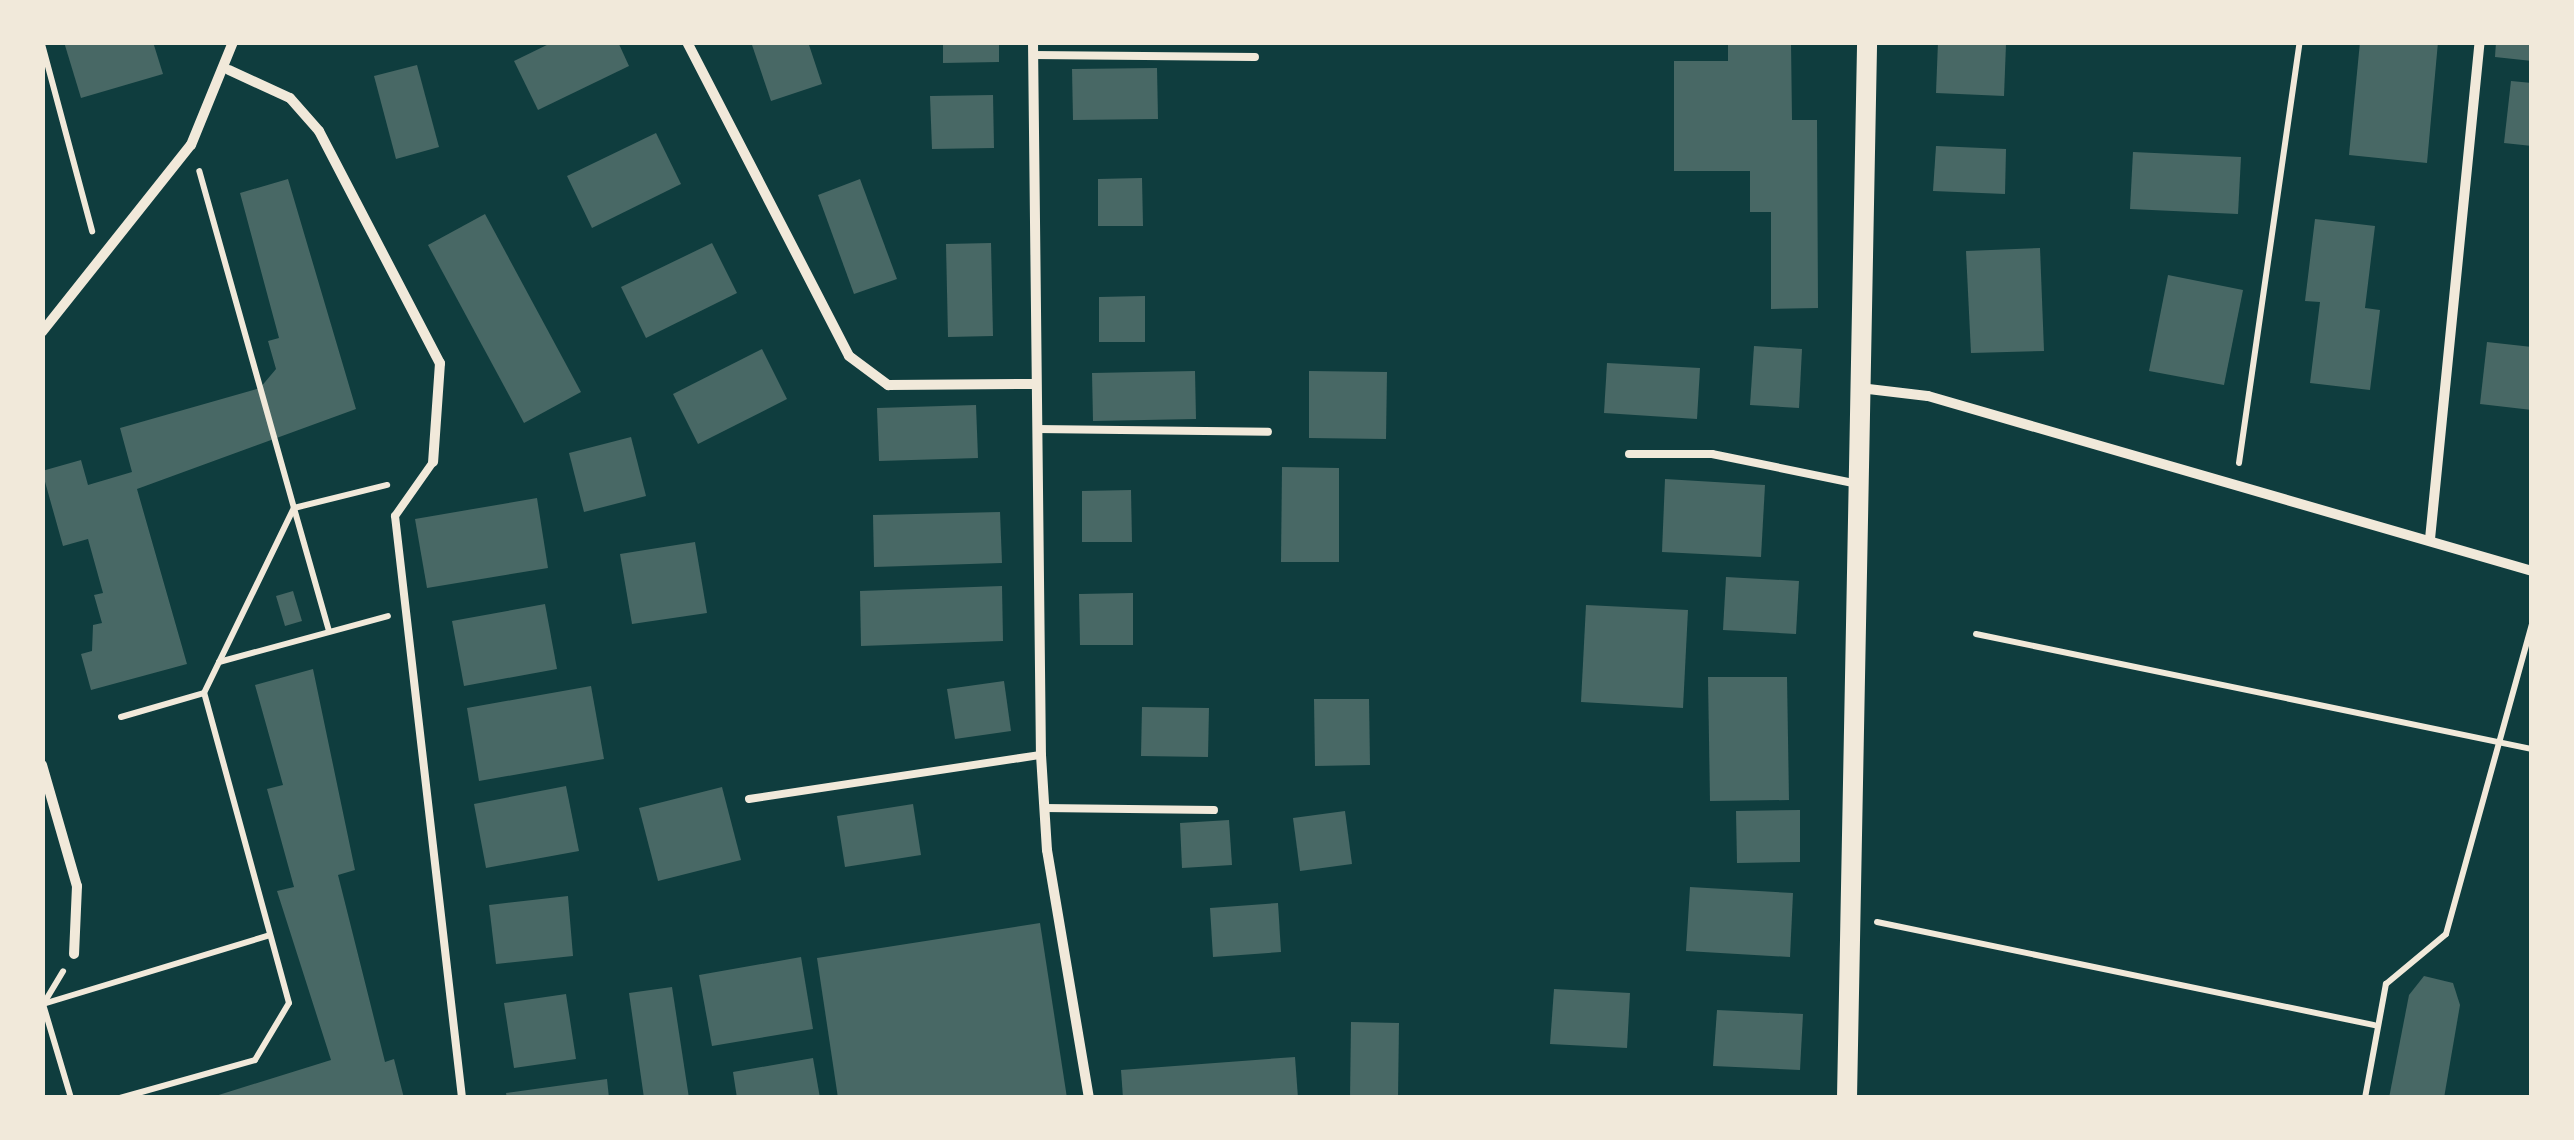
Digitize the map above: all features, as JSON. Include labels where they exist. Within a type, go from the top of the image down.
[{"type":"main road","points":[[1847,1098],[1867,42]]},
{"type":"street","points":[[42,332],[192,145],[229,70],[234,42]]},
{"type":"street","points":[[687,42],[849,356],[888,385],[1036,384]]},
{"type":"street","points":[[2430,540],[2480,42]]},
{"type":"street","points":[[1033,48],[1041,755],[1044,808],[1089,1098]]},
{"type":"street","points":[[229,70],[290,98],[319,131],[440,364],[434,462]]},
{"type":"street","points":[[1860,388],[1928,396],[2532,571]]},
{"type":"street","points":[[42,765],[77,886],[74,954]]},
{"type":"lane","points":[[1033,48],[1255,57]]},
{"type":"lane","points":[[1037,429],[1268,432]]},
{"type":"lane","points":[[1629,454],[1712,454],[1858,484]]},
{"type":"lane","points":[[434,462],[395,516],[462,1098]]},
{"type":"lane","points":[[749,799],[1041,755]]},
{"type":"lane","points":[[1044,808],[1214,810]]},
{"type":"path","points":[[2237,484],[2300,42]]},
{"type":"path","points":[[42,44],[100,263]]},
{"type":"path","points":[[192,145],[329,631]]},
{"type":"path","points":[[294,508],[384,486],[434,462]]},
{"type":"path","points":[[120,1098],[254,1060],[289,1003],[204,693],[294,508]]},
{"type":"path","points":[[219,662],[408,610]]},
{"type":"path","points":[[2364,1098],[2374,1025],[2386,984],[2446,934],[2503,743],[2532,624]]},
{"type":"path","points":[[1976,634],[2532,748]]},
{"type":"path","points":[[121,717],[204,693]]},
{"type":"path","points":[[1851,918],[2374,1025]]},
{"type":"path","points":[[43,1004],[270,934]]},
{"type":"path","points":[[72,1098],[43,1004],[74,954]]},
{"type":"building","points":[[64,42],[153,42],[163,74],[81,98]]},
{"type":"building","points":[[553,42],[618,42],[629,66],[538,110],[514,61]]},
{"type":"building","points":[[751,42],[808,42],[822,84],[771,101]]},
{"type":"building","points":[[943,42],[999,42],[999,62],[943,63]]},
{"type":"building","points":[[1728,42],[1791,42],[1792,120],[1817,120],[1818,308],[1771,309],[1771,212],[1750,212],[1750,171],[1674,171],[1674,61],[1728,61]]},
{"type":"building","points":[[1938,42],[2006,44],[2004,96],[1936,93]]},
{"type":"building","points":[[2360,42],[2438,42],[2427,163],[2349,155]]},
{"type":"building","points":[[2496,42],[2532,42],[2532,61],[2495,57]]},
{"type":"building","points":[[417,65],[439,147],[396,159],[374,76]]},
{"type":"building","points":[[1157,68],[1158,119],[1073,120],[1072,69]]},
{"type":"building","points":[[2511,81],[2532,83],[2532,146],[2504,143]]},
{"type":"building","points":[[993,95],[994,148],[932,149],[930,96]]},
{"type":"building","points":[[656,133],[681,184],[592,228],[567,176]]},
{"type":"building","points":[[1936,146],[2006,149],[2005,194],[1933,191]]},
{"type":"building","points":[[2133,152],[2241,157],[2238,214],[2130,209]]},
{"type":"building","points":[[1142,178],[1143,226],[1098,226],[1098,179]]},
{"type":"building","points":[[288,179],[356,409],[137,489],[187,664],[91,690],[81,654],[92,651],[93,625],[102,623],[94,595],[103,593],[88,539],[63,546],[42,471],[81,460],[88,485],[132,472],[120,428],[260,388],[276,369],[268,341],[279,338],[240,193]]},
{"type":"building","points":[[860,179],[897,279],[854,294],[818,195]]},
{"type":"building","points":[[485,214],[581,392],[524,423],[428,245]]},
{"type":"building","points":[[2315,219],[2375,226],[2365,308],[2380,310],[2370,390],[2310,383],[2320,302],[2305,301]]},
{"type":"building","points":[[712,243],[737,293],[646,338],[621,287]]},
{"type":"building","points":[[991,243],[993,336],[948,337],[946,244]]},
{"type":"building","points":[[2040,248],[2044,351],[1971,353],[1966,251]]},
{"type":"building","points":[[2168,275],[2243,290],[2224,385],[2149,371]]},
{"type":"building","points":[[1145,296],[1145,342],[1099,342],[1099,297]]},
{"type":"building","points":[[2487,342],[2532,347],[2532,410],[2480,404]]},
{"type":"building","points":[[1754,346],[1802,349],[1799,408],[1750,405]]},
{"type":"building","points":[[762,349],[787,399],[698,444],[673,394]]},
{"type":"building","points":[[1607,363],[1700,368],[1697,419],[1604,413]]},
{"type":"building","points":[[1195,371],[1196,419],[1093,421],[1092,373]]},
{"type":"building","points":[[1309,371],[1387,372],[1386,439],[1309,438]]},
{"type":"building","points":[[976,405],[978,458],[879,461],[877,408]]},
{"type":"building","points":[[631,437],[646,496],[584,512],[569,453]]},
{"type":"building","points":[[1282,467],[1339,468],[1339,562],[1281,562]]},
{"type":"building","points":[[1665,479],[1765,485],[1761,557],[1662,552]]},
{"type":"building","points":[[1131,490],[1132,542],[1082,542],[1082,491]]},
{"type":"building","points":[[537,498],[548,568],[427,588],[415,519]]},
{"type":"building","points":[[1000,512],[1002,563],[874,567],[873,515]]},
{"type":"building","points":[[695,542],[707,613],[632,624],[620,554]]},
{"type":"building","points":[[1726,577],[1799,581],[1796,634],[1723,630]]},
{"type":"building","points":[[1002,586],[1003,641],[861,646],[860,591]]},
{"type":"building","points":[[293,591],[302,621],[285,626],[276,596]]},
{"type":"building","points":[[1133,593],[1133,645],[1080,645],[1079,594]]},
{"type":"building","points":[[545,604],[557,669],[464,686],[452,621]]},
{"type":"building","points":[[1586,605],[1688,610],[1683,708],[1581,702]]},
{"type":"building","points":[[313,669],[355,870],[338,875],[385,1062],[394,1059],[404,1098],[209,1098],[331,1060],[277,891],[294,887],[267,789],[283,785],[255,685]]},
{"type":"building","points":[[1708,677],[1787,677],[1789,800],[1710,801]]},
{"type":"building","points":[[1004,681],[1011,731],[955,739],[947,689]]},
{"type":"building","points":[[591,686],[604,759],[479,781],[467,708]]},
{"type":"building","points":[[1314,699],[1369,699],[1370,765],[1315,766]]},
{"type":"building","points":[[1142,707],[1209,708],[1208,757],[1141,756]]},
{"type":"building","points":[[566,786],[579,851],[486,868],[474,804]]},
{"type":"building","points":[[722,787],[741,860],[658,881],[639,808]]},
{"type":"building","points":[[913,804],[921,855],[845,867],[837,816]]},
{"type":"building","points":[[1800,810],[1800,862],[1737,863],[1736,811]]},
{"type":"building","points":[[1345,811],[1352,864],[1300,871],[1293,818]]},
{"type":"building","points":[[1229,820],[1232,865],[1182,868],[1180,823]]},
{"type":"building","points":[[1690,887],[1793,893],[1790,957],[1686,951]]},
{"type":"building","points":[[568,896],[573,956],[496,964],[489,905]]},
{"type":"building","points":[[1278,903],[1281,952],[1213,957],[1210,908]]},
{"type":"building","points":[[1040,923],[1067,1098],[838,1098],[817,958]]},
{"type":"building","points":[[801,957],[813,1029],[712,1046],[699,975]]},
{"type":"building","points":[[2424,976],[2453,983],[2460,1005],[2444,1098],[2389,1098],[2409,995]]},
{"type":"building","points":[[672,987],[689,1098],[644,1098],[629,993]]},
{"type":"building","points":[[1554,989],[1630,993],[1627,1048],[1550,1044]]},
{"type":"building","points":[[566,994],[576,1059],[514,1068],[504,1003]]},
{"type":"building","points":[[1717,1010],[1803,1014],[1800,1070],[1713,1066]]},
{"type":"building","points":[[1351,1022],[1399,1023],[1398,1098],[1350,1098]]},
{"type":"building","points":[[1295,1057],[1298,1098],[1123,1098],[1121,1070]]},
{"type":"building","points":[[813,1058],[820,1098],[737,1098],[733,1072]]},
{"type":"building","points":[[607,1079],[609,1098],[507,1098],[506,1093]]}]
